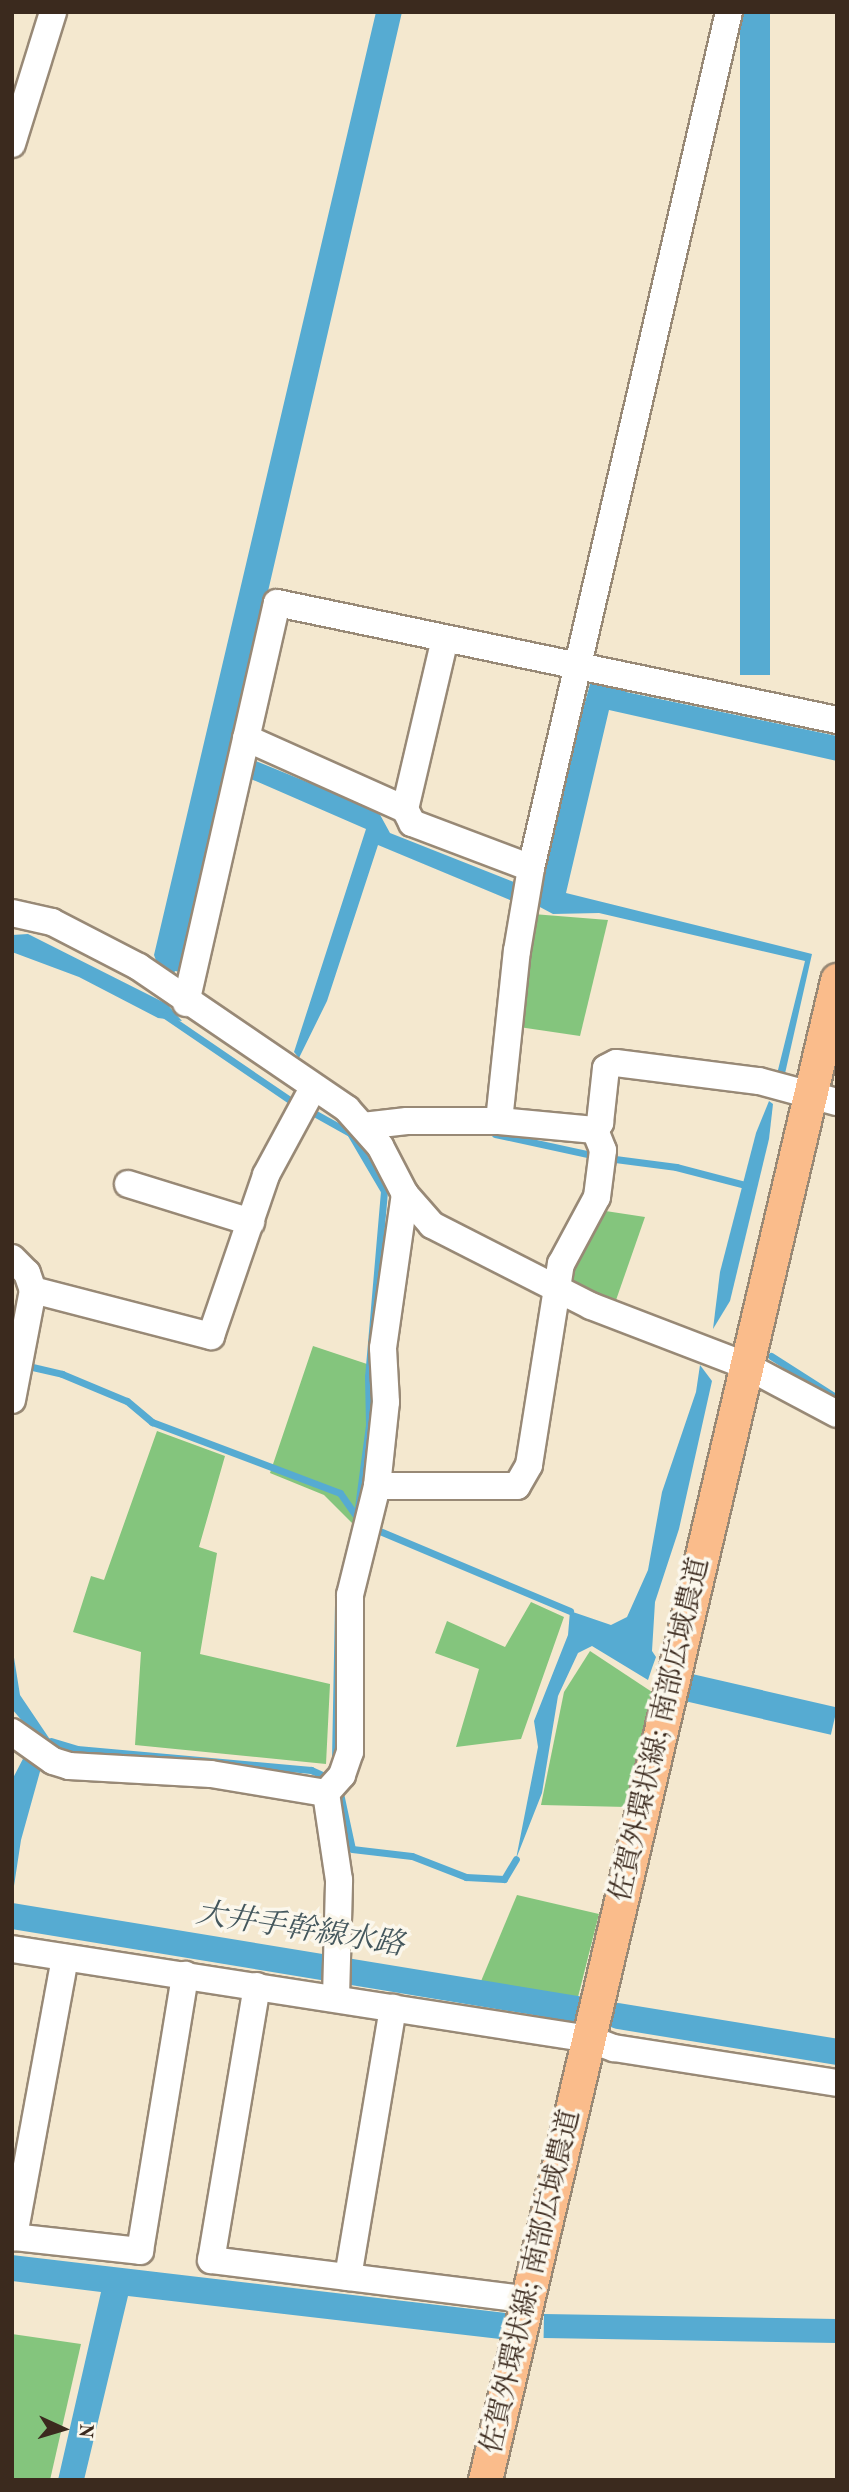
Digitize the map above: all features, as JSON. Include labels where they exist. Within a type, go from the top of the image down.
[{"type":"main road","name":"佐賀外環状線; 南部広域農道","points":[[485,2480],[590,2039],[745,1365],[823,1099],[837,980]]},
{"type":"street","points":[[12,144],[20,92],[53,12]]},
{"type":"street","points":[[499,1121],[511,992],[531,869],[729,12]]},
{"type":"street","points":[[186,1003],[277,603],[837,720]]},
{"type":"street","points":[[405,809],[445,639]]},
{"type":"street","points":[[246,738],[405,809],[412,823],[531,869]]},
{"type":"street","points":[[12,912],[52,922],[139,967],[186,1003],[312,1090],[347,1109],[363,1126],[405,1194],[432,1225],[557,1289],[745,1365],[837,1414]]},
{"type":"street","points":[[595,1130],[600,1123],[606,1068],[616,1063],[759,1081],[823,1099]]},
{"type":"street","points":[[33,1290],[211,1336],[266,1175],[312,1090]]},
{"type":"street","points":[[363,1126],[407,1121],[499,1121],[595,1130]]},
{"type":"street","points":[[377,1486],[517,1486],[529,1465],[561,1264],[597,1197],[603,1150],[595,1130]]},
{"type":"street","points":[[128,1184],[251,1222]]},
{"type":"street","points":[[326,1793],[342,1775],[350,1752],[351,1595],[377,1486],[386,1402],[383,1348],[405,1194]]},
{"type":"street","points":[[12,1258],[27,1273],[33,1290],[12,1399]]},
{"type":"street","points":[[20,1738],[53,1761],[69,1766],[211,1774],[326,1793]]},
{"type":"street","points":[[326,1793],[339,1880],[338,1978]]},
{"type":"street","points":[[12,1949],[257,1986],[338,1978],[393,2008],[590,2039],[614,2048],[837,2084]]},
{"type":"street","points":[[65,1958],[14,2237],[139,2251],[185,1975]]},
{"type":"street","points":[[257,1986],[211,2260],[526,2299]]},
{"type":"street","points":[[348,2277],[393,2008]]},
{"type":"green space","points":[[533,914],[608,920],[580,1036],[519,1027]]},
{"type":"green space","points":[[599,1210],[645,1217],[615,1303],[565,1278]]},
{"type":"green space","points":[[313,1346],[373,1366],[366,1501],[353,1524],[324,1495],[270,1473]]},
{"type":"green space","points":[[157,1431],[225,1456],[199,1547],[217,1553],[200,1654],[330,1684],[326,1764],[135,1745],[141,1652],[73,1632],[91,1576],[104,1580]]},
{"type":"green space","points":[[531,1602],[564,1617],[521,1739],[456,1747],[479,1669],[435,1653],[447,1621],[505,1647]]},
{"type":"green space","points":[[590,1651],[652,1692],[627,1807],[541,1805],[564,1692]]},
{"type":"green space","points":[[517,1895],[599,1914],[577,2001],[479,1986]]},
{"type":"green space","points":[[12,2334],[81,2344],[50,2480],[12,2480]]},
{"type":"water","points":[[376,12],[402,12],[180,972],[175,971],[173,976],[158,966],[154,955]]},
{"type":"water","points":[[740,12],[770,12],[770,675],[740,675]]},
{"type":"water","points":[[619,683],[626,692],[837,736],[837,761],[609,710],[566,893],[812,954],[784,1078],[777,1074],[805,961],[599,913],[553,914],[538,906],[552,823],[590,684]]},
{"type":"water","points":[[251,759],[378,811],[390,833],[519,884],[517,903],[378,845],[327,1001],[299,1058],[294,1052],[366,829],[244,776]]},
{"type":"water","points":[[28,934],[167,1004],[182,1021],[158,1018],[79,977],[12,952],[12,935]]},
{"type":"water","points":[[769,1101],[773,1104],[769,1139],[730,1301],[713,1329],[720,1272],[756,1133]]},
{"type":"water","points":[[700,1365],[712,1381],[679,1529],[655,1602],[652,1651],[656,1657],[648,1680],[592,1646],[578,1653],[558,1696],[542,1793],[516,1859],[538,1747],[534,1721],[568,1635],[570,1611],[611,1625],[627,1617],[648,1570],[662,1492],[696,1392]]},
{"type":"water","points":[[12,1645],[20,1695],[49,1738],[77,1756],[68,1757],[35,1736],[12,1709]]},
{"type":"water","points":[[692,1674],[837,1707],[831,1735],[686,1701]]},
{"type":"water","points":[[26,1753],[41,1768],[21,1840],[12,1899],[12,1780]]},
{"type":"water","points":[[12,2255],[506,2313],[500,2339],[128,2296],[84,2480],[58,2480],[101,2292],[12,2281]]},
{"type":"water","points":[[544,2314],[837,2319],[837,2343],[544,2338]]},
{"type":"waterway","points":[[165,1015],[291,1101]]},
{"type":"waterway","points":[[314,1113],[350,1133],[384,1191],[368,1376],[369,1425],[357,1515]]},
{"type":"waterway","points":[[495,1134],[596,1156]]},
{"type":"waterway","points":[[615,1159],[676,1167],[749,1186]]},
{"type":"waterway","points":[[771,1356],[837,1398]]},
{"type":"waterway","points":[[28,1366],[62,1374],[127,1401],[152,1422],[340,1493],[357,1517]]},
{"type":"waterway","points":[[382,1532],[570,1611]]},
{"type":"waterway","points":[[51,1741],[77,1749],[311,1770],[327,1777],[335,1760],[338,1605]]},
{"type":"waterway","points":[[340,1793],[352,1849],[412,1856],[466,1877],[504,1879],[516,1859]]},
{"type":"waterway","name":"大井手幹線水路","points":[[12,1916],[577,2009]]},
{"type":"waterway","name":"大井手幹線水路","points":[[618,2016],[837,2052]]}]
